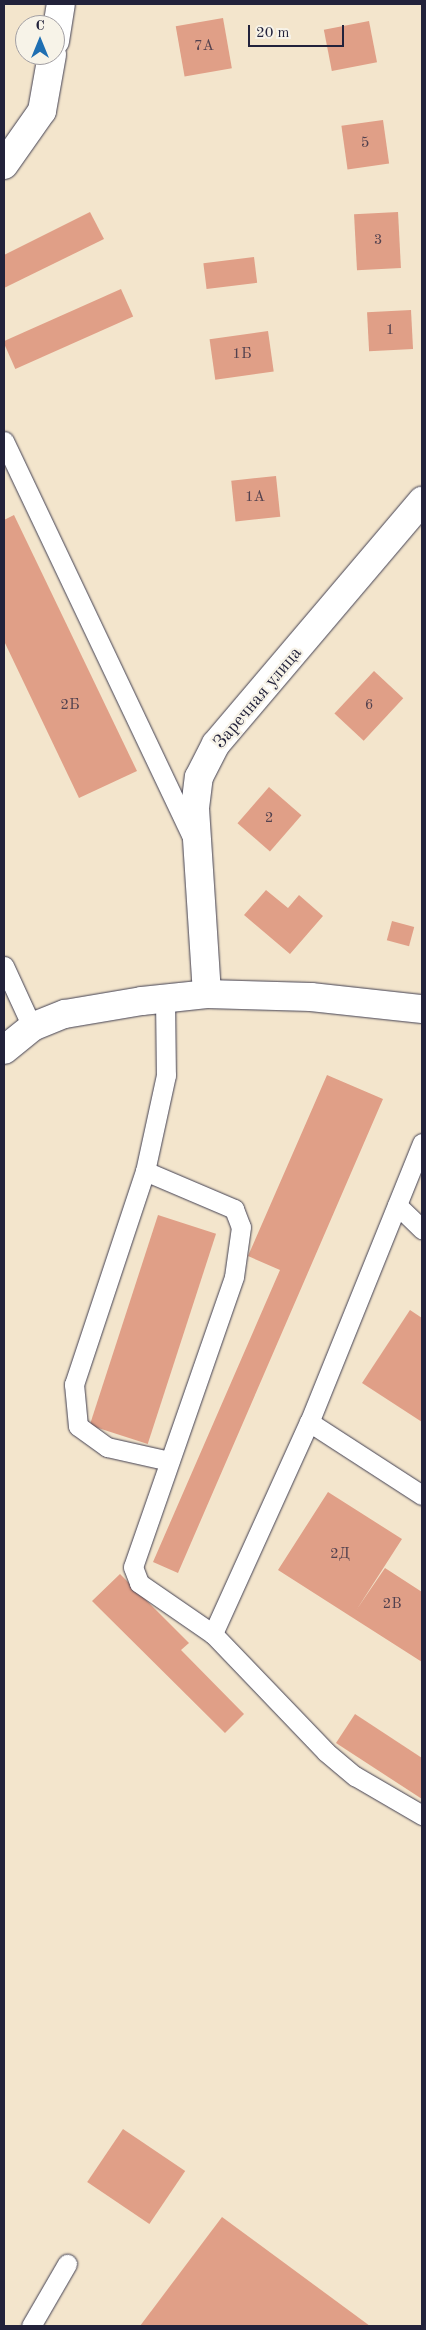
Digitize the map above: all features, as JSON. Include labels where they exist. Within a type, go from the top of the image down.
[{"type":"street","points":[[4,165],[42,111],[50,65]]},
{"type":"street","name":"Заречная улица","points":[[207,994],[197,848],[199,777],[216,744],[422,502]]},
{"type":"street","points":[[4,1050],[32,1027],[66,1014],[165,998],[207,994],[418,1002]]},
{"type":"lane","points":[[4,441],[197,848]]},
{"type":"lane","points":[[4,966],[32,1027]]},
{"type":"lane","points":[[165,998],[166,1075],[145,1171],[74,1384],[78,1426],[107,1447],[169,1461]]},
{"type":"lane","points":[[213,1634],[309,1422],[422,1143]]},
{"type":"lane","points":[[145,1171],[234,1210],[241,1227],[234,1277],[133,1567],[139,1583],[213,1634],[326,1752],[355,1776],[422,1815]]},
{"type":"lane","points":[[398,1205],[422,1230]]},
{"type":"lane","points":[[309,1422],[422,1494]]},
{"type":"lane","points":[[31,2326],[67,2264]]},
{"type":"building","points":[[223,18],[232,68],[185,77],[176,26]]},
{"type":"building","points":[[369,21],[377,62],[332,71],[324,30]]},
{"type":"building","points":[[383,120],[389,164],[348,169],[341,126]]},
{"type":"building","points":[[90,212],[104,239],[4,288],[4,255]]},
{"type":"building","points":[[398,212],[401,268],[357,270],[354,214]]},
{"type":"building","points":[[254,257],[257,283],[207,289],[203,263]]},
{"type":"building","points":[[121,289],[133,316],[15,369],[4,341]]},
{"type":"building","points":[[411,310],[413,349],[369,351],[367,312]]},
{"type":"building","points":[[268,331],[274,372],[215,380],[210,339]]},
{"type":"building","points":[[276,476],[280,517],[236,521],[231,481]]},
{"type":"building","points":[[14,515],[137,771],[79,798],[4,641],[4,520]]},
{"type":"building","points":[[374,671],[403,698],[364,741],[334,713]]},
{"type":"building","points":[[269,787],[301,815],[270,851],[238,823]]},
{"type":"building","points":[[266,890],[288,908],[299,895],[323,916],[290,954],[244,915]]},
{"type":"building","points":[[392,921],[414,927],[409,946],[387,940]]},
{"type":"building","points":[[327,1075],[383,1099],[178,1573],[153,1562],[280,1270],[248,1256]]},
{"type":"building","points":[[158,1215],[216,1234],[148,1444],[90,1425]]},
{"type":"building","points":[[410,1310],[422,1318],[422,1422],[362,1383]]},
{"type":"building","points":[[328,1492],[402,1539],[357,1609],[385,1568],[422,1592],[422,1662],[278,1570]]},
{"type":"building","points":[[120,1574],[189,1643],[181,1650],[244,1714],[225,1733],[92,1601]]},
{"type":"building","points":[[355,1714],[422,1758],[422,1799],[336,1743]]},
{"type":"building","points":[[123,2129],[185,2171],[149,2224],[87,2182]]},
{"type":"building","points":[[222,2217],[370,2326],[140,2326]]}]
